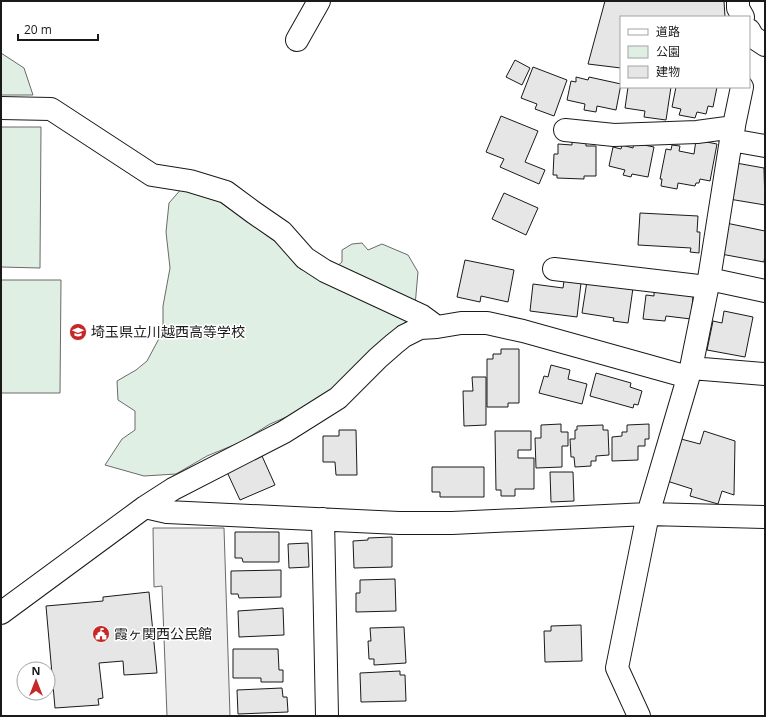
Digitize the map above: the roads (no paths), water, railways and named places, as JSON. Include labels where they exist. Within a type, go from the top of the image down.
[{"type":"street","points":[[297,40],[319,1]]},
{"type":"street","points":[[738,1],[738,8],[742,16]]},
{"type":"street","points":[[638,716],[617,668],[648,514],[690,373],[708,283],[742,88]]},
{"type":"street","points":[[1,108],[51,109],[152,175],[190,181],[226,192],[282,232],[305,258],[325,271],[422,316],[437,328]]},
{"type":"street","points":[[565,130],[622,135],[697,132],[733,133],[765,146]]},
{"type":"street","points":[[554,269],[708,283],[765,291]]},
{"type":"street","points":[[1,613],[145,507],[173,489],[284,432],[338,398],[378,358],[404,336],[420,328],[437,328],[462,324],[487,324],[509,328],[690,373],[765,374]]},
{"type":"street","points":[[145,507],[167,512],[399,523],[452,523],[648,514],[765,517]]},
{"type":"street","points":[[322,519],[327,716]]},
{"type":"place","name":"埼玉県立川越西高等学校","points":[[78,332]]},
{"type":"place","name":"霞ヶ関西公民館","points":[[101,634]]}]
